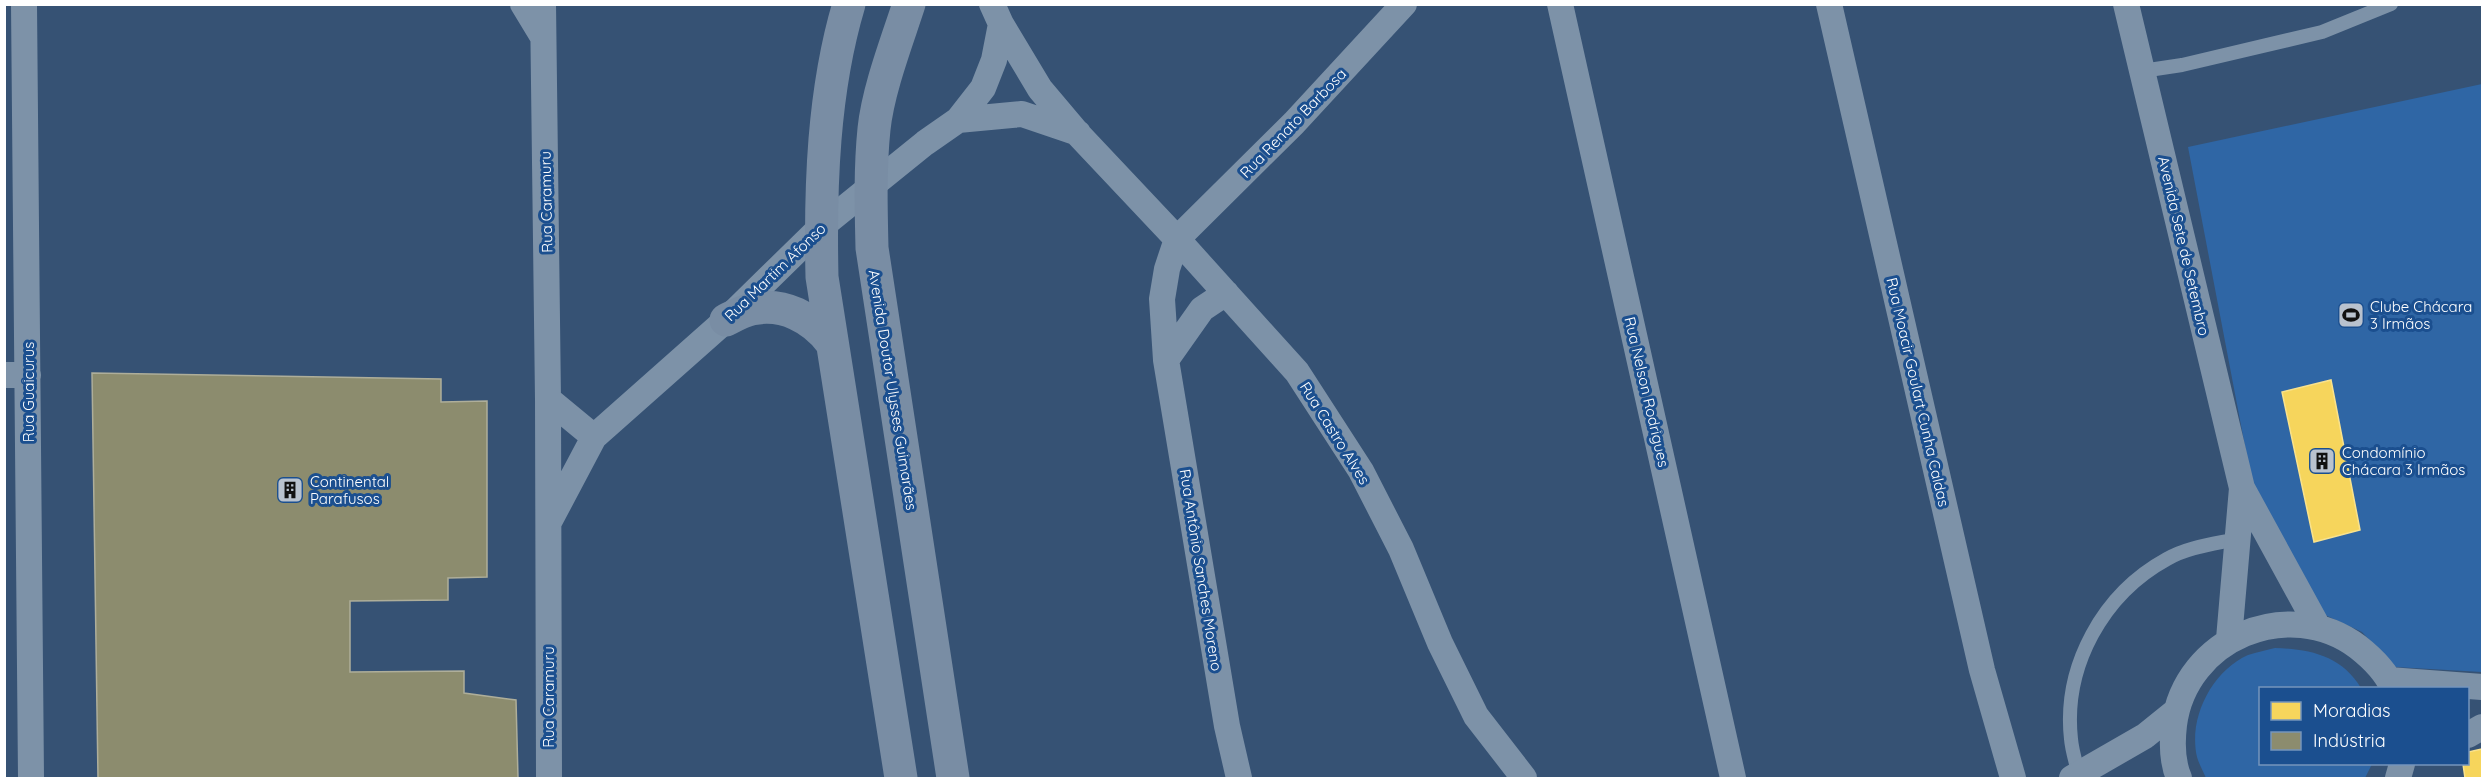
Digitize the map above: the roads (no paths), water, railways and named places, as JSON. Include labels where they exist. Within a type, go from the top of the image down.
[{"type":"main road","points":[[849,4],[833,75],[825,151],[821,227],[822,276],[901,778]]},
{"type":"main road","name":"Avenida Doutor Ulysses Guimarães","points":[[909,4],[891,56],[874,126],[870,186],[872,248],[953,778]]},
{"type":"main road","points":[[726,320],[753,308],[783,309],[810,321],[831,342]]},
{"type":"street","name":"Rua Guaicurus","points":[[24,4],[16,375],[31,778]]},
{"type":"street","points":[[523,4],[543,38]]},
{"type":"street","name":"Rua Caramuru","points":[[543,4],[548,399],[549,778]]},
{"type":"street","name":"Rua Renato Barbosa","points":[[1177,239],[1294,123],[1404,4]]},
{"type":"street","name":"Rua Nelson Rodrigues","points":[[1560,4],[1734,778]]},
{"type":"street","name":"Rua Moacir Goulart Cunha Caldas","points":[[1829,4],[1982,670],[2013,778]]},
{"type":"street","name":"Avenida Sete de Setembro","points":[[2126,4],[2242,488],[2318,627]]},
{"type":"street","name":"Rua Martim Afonso","points":[[547,525],[594,437],[726,320],[821,227],[870,186],[958,120],[983,88],[994,60],[996,14]]},
{"type":"street","name":"Rua Castro Alves","points":[[996,14],[1040,89],[1078,134],[1297,372],[1361,471],[1401,549],[1440,643],[1476,716],[1524,778]]},
{"type":"street","name":"Rua Castro Alves","points":[[958,120],[1022,114],[1078,134]]},
{"type":"street","name":"Rua Antônio Sanches Moreno","points":[[1177,239],[1167,269],[1162,299],[1166,360],[1227,726],[1239,778]]},
{"type":"street","points":[[1166,360],[1202,309],[1226,293]]},
{"type":"street","points":[[548,399],[594,437]]},
{"type":"street","name":"Avenida Sete de Setembro","points":[[2229,639],[2242,488]]},
{"type":"street","points":[[2179,778],[2172,741],[2176,711],[2187,683],[2205,658],[2229,639],[2258,628],[2287,623],[2318,627],[2346,638],[2370,656],[2391,684],[2482,687]]},
{"type":"street","points":[[2076,777],[2145,736],[2176,711]]},
{"type":"lane","points":[[2142,71],[2182,65],[2322,32],[2391,4]]},
{"type":"lane","points":[[2076,777],[2071,739],[2071,703],[2081,659],[2091,634],[2112,604],[2138,578],[2168,558],[2202,546],[2237,540]]},
{"type":"place","name":"Clube Chácara 3 Irmãos","points":[[2351,315]]},
{"type":"place","name":"Condomínio Chácara 3 Irmãos","points":[[2322,461]]},
{"type":"place","name":"Continental Parafusos","points":[[290,490]]}]
